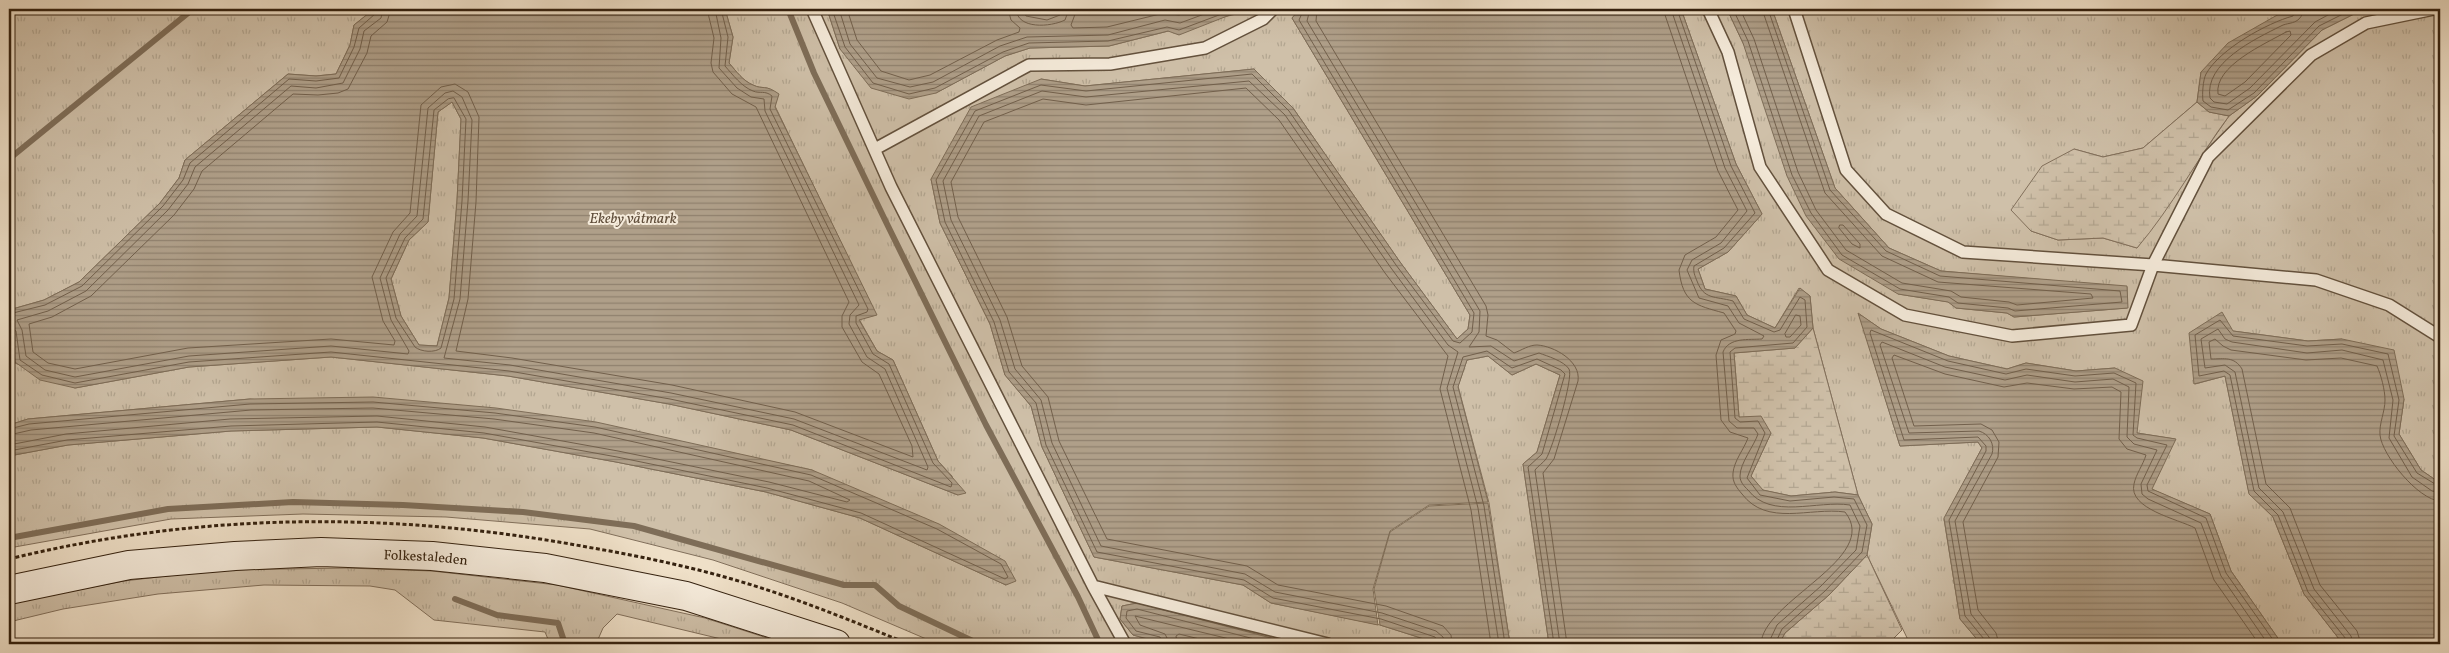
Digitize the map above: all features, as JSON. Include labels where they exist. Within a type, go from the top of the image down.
[{"type":"main road","name":"Folkestaleden","points":[[9,590],[129,565],[236,556],[321,552],[432,556],[545,568],[686,596],[836,644]]},
{"type":"lane","points":[[812,9],[892,187],[1093,586],[1125,644]]},
{"type":"lane","points":[[874,149],[1029,65],[1110,64],[1206,48],[1263,19],[1273,9]]},
{"type":"lane","points":[[1708,9],[1728,52],[1760,167],[1828,270],[1905,315],[2012,336],[2131,325],[2153,265],[2208,157],[2311,55],[2366,23],[2434,9]]},
{"type":"lane","points":[[1794,9],[1846,170],[1886,214],[1964,252],[2153,265],[2316,280],[2389,305],[2440,337]]},
{"type":"lane","points":[[1093,586],[1328,644]]},
{"type":"green space","points":[[9,9],[374,9],[354,25],[350,45],[336,74],[316,76],[288,74],[185,160],[179,178],[160,203],[79,282],[44,300],[9,310]]},
{"type":"green space","points":[[725,9],[827,9],[840,49],[936,93],[1005,56],[1030,48],[1109,46],[1236,14],[1245,9],[1300,9],[1292,18],[1470,315],[1468,329],[1457,339],[1400,262],[1293,108],[1254,69],[1085,86],[1041,79],[931,179],[940,223],[990,324],[1005,375],[1031,406],[1042,447],[1094,557],[1243,585],[1271,603],[1380,625],[1440,644],[1294,644],[1137,603],[1122,606],[1120,619],[1133,635],[1166,644],[938,644],[842,603],[713,560],[590,529],[446,517],[303,514],[171,519],[9,548],[9,456],[68,445],[231,431],[377,427],[483,438],[766,492],[860,518],[1006,585],[812,470],[706,448],[250,399],[28,419],[9,425],[9,315],[15,363],[75,388],[189,367],[331,357],[508,376],[669,404],[791,430],[958,495],[952,476],[938,461],[893,360],[877,351],[859,319],[876,315],[775,106],[778,94],[770,89],[749,83],[729,63],[733,37]]},
{"type":"green space","points":[[1681,9],[1727,9],[1743,43],[1898,294],[1949,302],[1956,308],[2007,313],[2014,317],[2127,308],[2127,287],[1941,271],[1889,248],[1835,188],[1772,9],[2301,9],[2279,14],[2201,72],[2197,102],[2143,148],[2103,157],[2074,149],[2031,231],[2058,240],[2103,238],[2137,248],[2229,116],[2257,96],[2322,30],[2364,9],[2440,9],[2440,483],[2421,470],[2399,434],[2404,399],[2342,339],[2308,341],[2233,331],[2195,384],[2225,376],[2249,493],[2273,517],[2304,594],[2343,644],[2282,644],[2231,571],[2210,514],[2151,489],[2175,439],[2137,433],[2115,368],[2076,371],[2026,363],[2007,369],[1949,356],[1881,329],[1859,314],[1900,446],[1978,442],[1982,448],[1944,519],[1960,619],[1981,644],[1910,644],[1867,555],[1872,524],[1858,495],[1813,328],[1810,296],[1799,288],[1775,328],[1747,315],[1736,296],[1705,289],[1698,269],[1728,252],[1762,214],[1736,164]]},
{"type":"green space","points":[[452,102],[461,119],[449,298],[437,346],[419,345],[401,316],[391,279],[409,240],[428,222],[438,112]]},
{"type":"green space","points":[[2197,102],[2209,112],[2229,116],[2162,216],[2137,248],[2103,238],[2058,240],[2031,231],[2011,210],[2042,166],[2074,149],[2103,157],[2143,148]]},
{"type":"green space","points":[[1813,328],[1858,495],[1835,492],[1791,496],[1762,490],[1751,476],[1771,433],[1739,417],[1734,353],[1795,348]]},
{"type":"green space","points":[[1488,356],[1512,375],[1536,364],[1560,375],[1537,452],[1523,464],[1549,644],[1510,644],[1489,503],[1458,386],[1467,360]]},
{"type":"green space","points":[[1867,555],[1902,630],[1888,644],[1779,644],[1785,633],[1829,595]]},
{"type":"green space","points":[[347,568],[432,571],[557,585],[705,618],[786,644],[742,644],[617,614],[603,628],[596,644],[550,644],[545,632],[434,620],[395,590],[370,586],[264,585],[158,594],[63,609],[9,622],[9,603],[124,581],[218,570]]},
{"type":"water","name":"Ekeby våtmark","points":[[374,9],[725,9],[733,37],[729,63],[749,83],[770,89],[779,94],[775,107],[877,315],[859,320],[877,351],[893,360],[938,461],[966,493],[958,495],[791,430],[669,404],[508,376],[331,357],[189,367],[75,388],[40,380],[15,362],[9,310],[44,300],[79,282],[160,203],[179,178],[185,160],[288,74],[316,76],[336,74],[350,45],[354,25]],"holes":[[[452,102],[461,119],[449,298],[437,346],[419,345],[401,316],[391,279],[409,240],[428,222],[438,112]]]},
{"type":"water","points":[[827,9],[1015,9],[1047,15],[1064,9],[1245,9],[1179,35],[1168,31],[1109,46],[1030,48],[1005,56],[936,93],[909,99],[871,88],[840,49]]},
{"type":"water","points":[[1300,9],[1681,9],[1736,164],[1762,214],[1728,252],[1698,269],[1705,289],[1736,296],[1747,315],[1775,328],[1800,288],[1810,296],[1813,328],[1795,348],[1734,353],[1739,417],[1761,416],[1771,433],[1751,476],[1763,490],[1791,496],[1835,492],[1858,495],[1872,524],[1867,555],[1829,595],[1785,633],[1779,644],[1549,644],[1523,464],[1537,452],[1560,375],[1536,364],[1512,375],[1488,356],[1467,360],[1458,387],[1488,502],[1429,505],[1390,531],[1373,589],[1378,625],[1271,603],[1243,585],[1094,557],[1042,447],[1031,406],[1005,375],[990,324],[940,223],[931,179],[971,107],[1041,79],[1085,86],[1254,69],[1293,108],[1400,262],[1457,339],[1468,329],[1470,315],[1292,18]]},
{"type":"water","points":[[1727,9],[1772,9],[1835,188],[1889,248],[1941,271],[2127,286],[2128,308],[2014,317],[2007,313],[1956,308],[1948,302],[1898,294],[1839,259],[1806,216],[1787,176],[1743,43]]},
{"type":"water","points":[[2301,9],[2364,9],[2322,30],[2257,96],[2229,116],[2209,112],[2197,102],[2201,72],[2228,43],[2279,14]]},
{"type":"water","points":[[2222,312],[2233,331],[2308,341],[2342,339],[2394,350],[2404,399],[2399,434],[2421,470],[2440,483],[2440,644],[2343,644],[2304,594],[2273,517],[2249,494],[2225,376],[2194,384],[2189,333]]},
{"type":"water","points":[[1858,313],[1881,329],[1949,356],[2007,369],[2026,363],[2076,371],[2115,368],[2143,381],[2137,433],[2176,439],[2152,489],[2210,514],[2231,571],[2282,644],[1981,644],[1960,619],[1944,518],[1982,448],[1978,442],[1900,446]]},
{"type":"water","points":[[373,397],[496,408],[596,422],[812,470],[939,524],[1005,561],[1016,581],[1006,585],[860,518],[766,492],[483,438],[377,427],[231,431],[68,445],[9,456],[9,425],[28,419],[250,399]]},
{"type":"water","points":[[1488,503],[1510,644],[1440,644],[1380,625],[1374,589],[1390,532],[1429,506]]},
{"type":"water","points":[[1137,603],[1294,644],[1166,644],[1133,635],[1120,619],[1122,606]]},
{"type":"waterway","points":[[9,159],[193,9]]},
{"type":"waterway","points":[[788,9],[814,73],[886,222],[986,425],[1078,597],[1100,644]]},
{"type":"waterway","points":[[9,538],[168,509],[293,502],[403,505],[523,512],[634,526],[844,585],[875,585],[899,606],[979,644]]},
{"type":"waterway","points":[[455,599],[497,615],[558,623],[565,644]]}]
